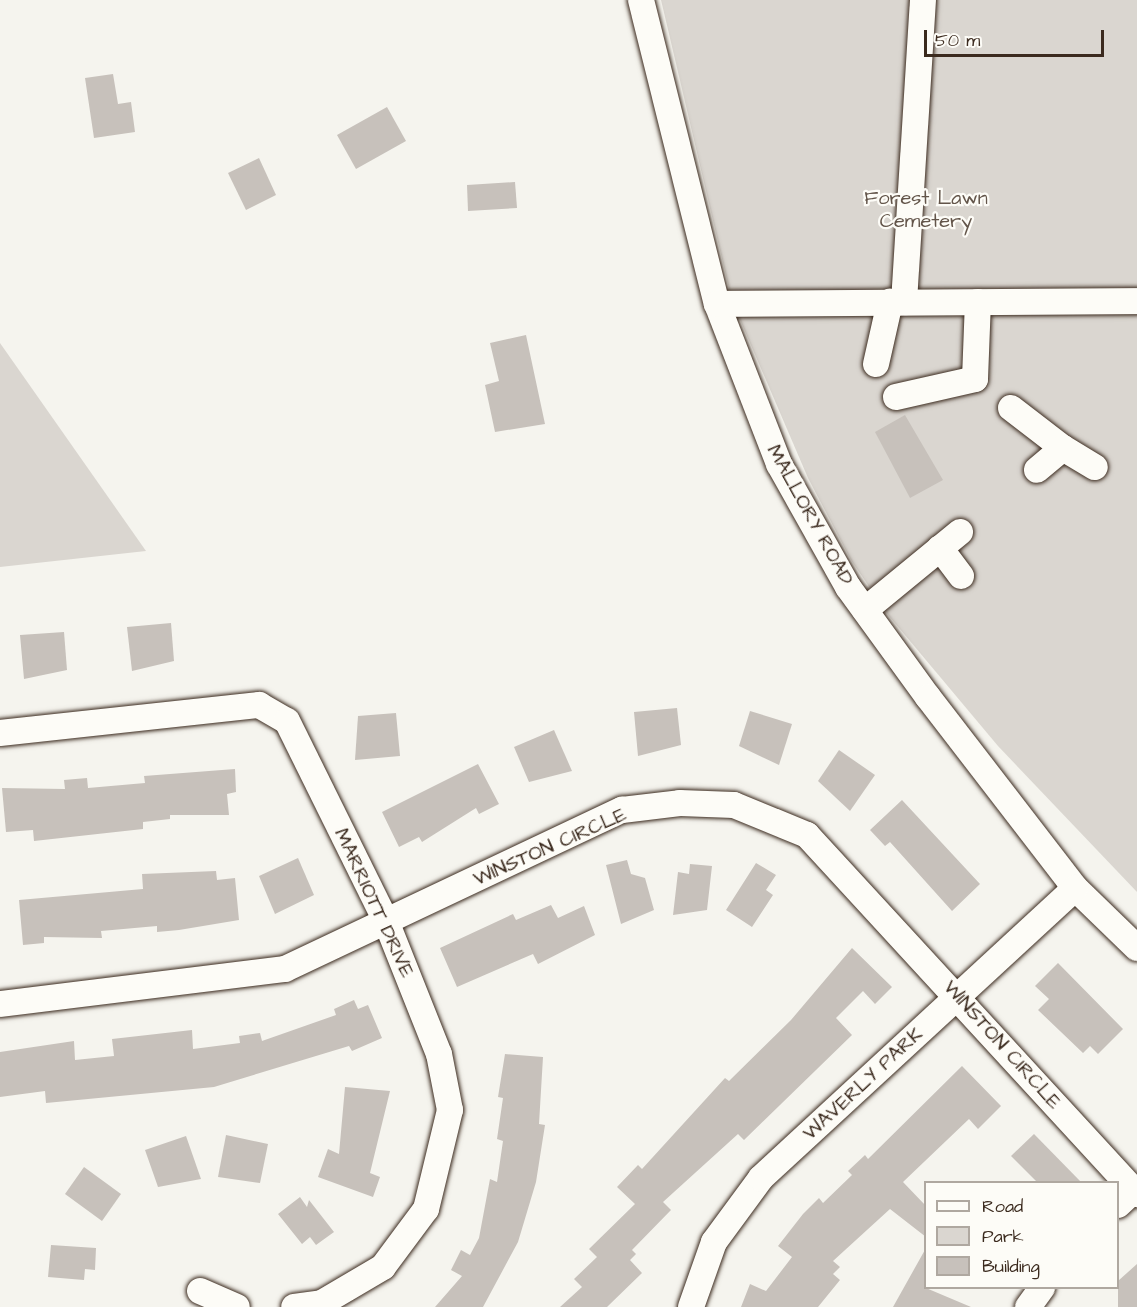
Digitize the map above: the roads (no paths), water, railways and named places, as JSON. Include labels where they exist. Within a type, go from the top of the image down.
[{"type":"street","name":"MALLORY ROAD","points":[[641,0],[717,304],[779,464],[865,610],[1075,888],[1137,948]]},
{"type":"street","points":[[876,364],[897,302],[922,0]]},
{"type":"street","points":[[717,304],[1137,301]]},
{"type":"street","points":[[896,397],[975,379],[978,302]]},
{"type":"street","points":[[1011,408],[1063,448],[1095,467]]},
{"type":"street","points":[[1037,470],[1063,448]]},
{"type":"street","points":[[865,610],[950,540],[961,576]]},
{"type":"street","name":"MARRIOTT DRIVE","points":[[0,733],[258,705],[287,721],[386,921],[439,1054],[447,1121],[426,1209],[383,1267],[322,1303],[294,1307]]},
{"type":"street","name":"WINSTON CIRCLE","points":[[0,1004],[285,969],[622,810],[680,803],[734,806],[807,835],[959,996],[1116,1181]]},
{"type":"street","name":"WAVERLY PARK","points":[[691,1307],[714,1242],[761,1178],[1075,888]]},
{"type":"street","name":"WINSTON CIRCLE","points":[[1119,1184],[1129,1196]]},
{"type":"street","points":[[1028,1307],[1041,1289]]},
{"type":"street","points":[[200,1291],[237,1307]]},
{"type":"park label","name":"Forest Lawn Cemetery","points":[[926,210]]}]
